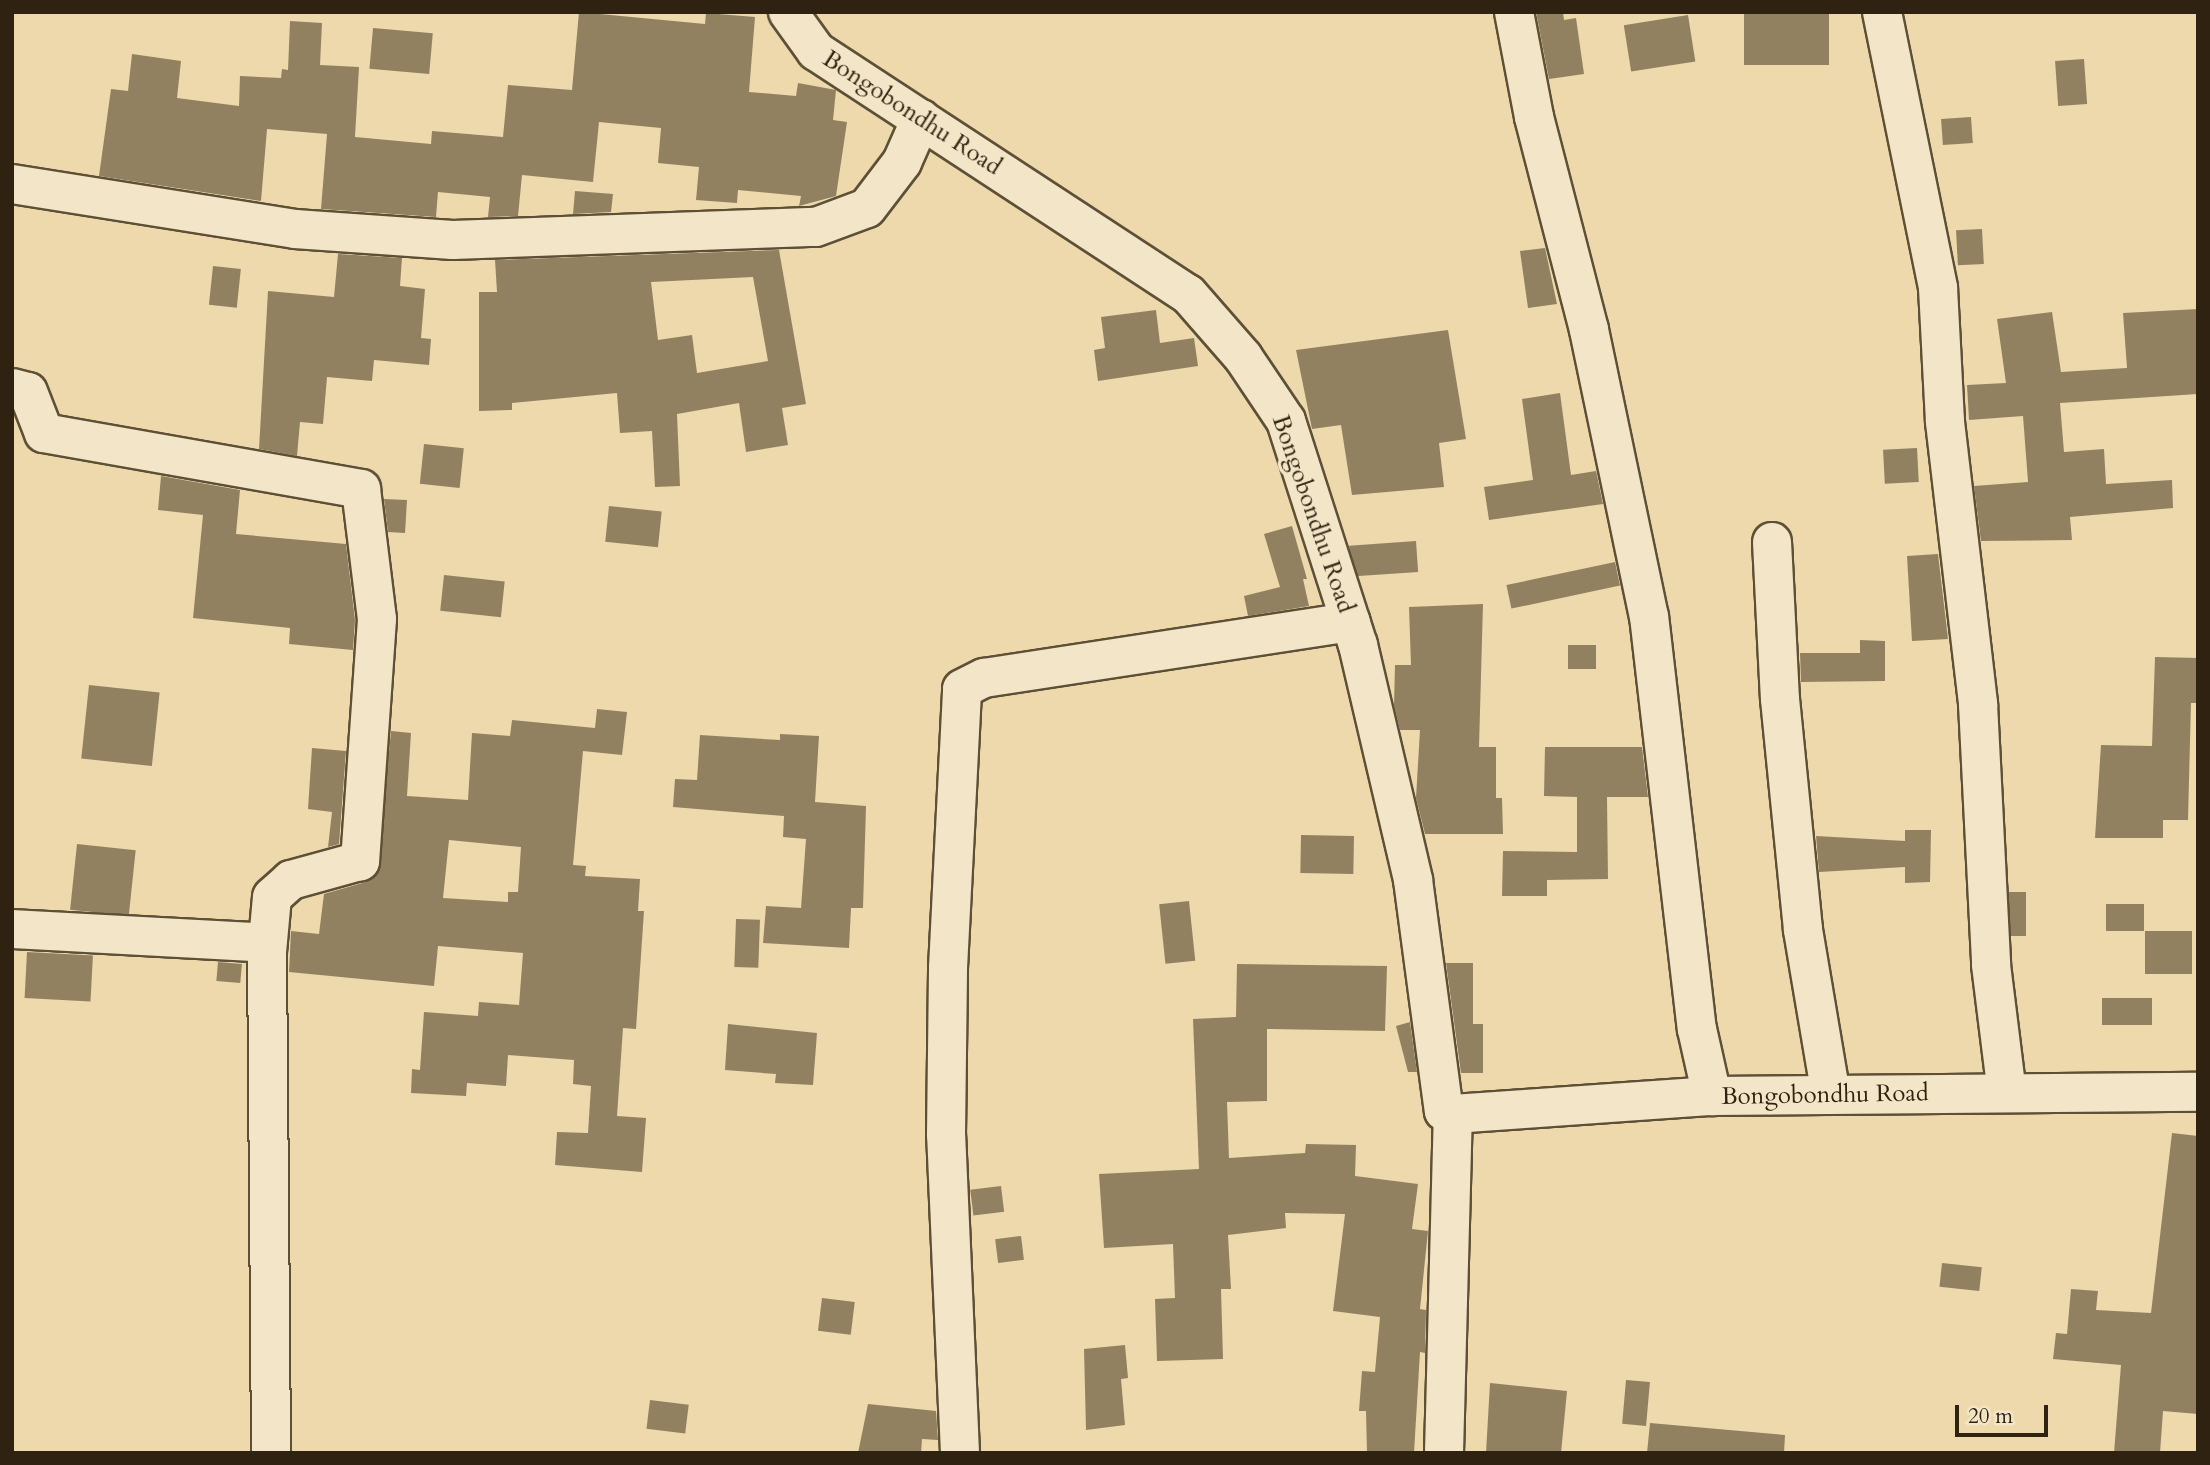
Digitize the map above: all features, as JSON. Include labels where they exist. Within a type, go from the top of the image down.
[{"type":"street","name":"Bongobondhu Road","points":[[788,12],[816,51],[1188,294],[1243,357],[1286,421],[1351,622],[1413,880],[1439,1103],[1453,1114],[1712,1097],[2198,1092]]},
{"type":"street","points":[[1514,12],[1534,117],[1589,330],[1649,616],[1697,1028],[1712,1097]]},
{"type":"street","points":[[1882,12],[1938,288],[1945,422],[1978,704],[1991,965],[2007,1093]]},
{"type":"street","points":[[12,184],[295,229],[453,240],[816,226],[867,208],[902,162],[920,119]]},
{"type":"street","points":[[12,388],[28,391],[44,433],[361,489],[377,619],[360,861],[291,880],[272,897],[267,943],[264,1059],[272,1228],[271,1453]]},
{"type":"street","points":[[1772,542],[1780,699],[1803,930],[1831,1095]]},
{"type":"street","points":[[960,1453],[946,1135],[948,968],[962,689],[984,678],[1351,622]]},
{"type":"street","points":[[12,929],[267,943]]},
{"type":"street","points":[[1444,1453],[1453,1114]]},
{"type":"building","points":[[579,12],[705,24],[706,13],[755,17],[749,92],[796,96],[798,83],[836,90],[833,120],[847,122],[836,196],[799,206],[801,196],[738,190],[737,203],[696,200],[699,167],[658,163],[661,128],[599,122],[593,182],[522,175],[518,216],[488,217],[490,197],[438,192],[436,217],[321,209],[327,134],[267,129],[261,201],[99,176],[111,89],[128,91],[132,54],[181,61],[177,98],[239,106],[240,76],[281,78],[282,69],[288,70],[290,21],[322,23],[320,65],[359,67],[355,137],[431,144],[432,131],[503,137],[508,85],[572,90]]},
{"type":"building","points":[[1536,12],[1563,12],[1564,20],[1576,18],[1584,74],[1549,79]]},
{"type":"building","points":[[1744,12],[1829,12],[1829,65],[1744,65]]},
{"type":"building","points":[[1688,15],[1695,61],[1631,72],[1624,25]]},
{"type":"building","points":[[373,28],[433,33],[429,74],[369,69]]},
{"type":"building","points":[[2084,59],[2087,104],[2058,106],[2055,61]]},
{"type":"building","points":[[1971,117],[1973,143],[1943,145],[1941,119]]},
{"type":"building","points":[[575,191],[613,194],[611,212],[573,214]]},
{"type":"building","points":[[1982,229],[1984,264],[1958,265],[1956,230]]},
{"type":"building","points":[[1545,248],[1557,304],[1528,308],[1520,251]]},
{"type":"building","points":[[779,250],[806,404],[782,408],[788,445],[746,452],[739,403],[677,414],[680,486],[655,487],[652,431],[620,433],[617,393],[512,403],[512,410],[479,411],[479,292],[497,292],[495,260]],"holes":[[[753,277],[768,361],[697,373],[692,335],[658,340],[651,282]]]},
{"type":"building","points":[[338,254],[402,258],[400,286],[425,289],[421,338],[431,339],[429,365],[374,360],[372,381],[327,377],[323,424],[300,422],[297,456],[259,449],[268,291],[334,297]]},
{"type":"building","points":[[213,266],[241,269],[237,308],[209,305]]},
{"type":"building","points":[[2198,309],[2198,394],[2060,403],[2064,452],[2104,449],[2106,484],[2172,480],[2173,508],[2070,517],[2072,540],[1981,541],[1974,486],[2028,482],[2023,416],[1969,420],[1967,385],[2006,383],[1997,319],[2052,312],[2061,372],[2127,368],[2123,313]]},
{"type":"building","points":[[1156,310],[1160,343],[1194,338],[1198,366],[1098,381],[1094,350],[1105,348],[1101,317]]},
{"type":"building","points":[[1448,330],[1466,439],[1439,443],[1444,487],[1352,495],[1341,425],[1312,429],[1296,350]]},
{"type":"building","points":[[1560,393],[1571,475],[1596,471],[1603,504],[1489,520],[1484,487],[1533,480],[1522,399]]},
{"type":"building","points":[[424,444],[464,448],[460,488],[420,484]]},
{"type":"building","points":[[1917,448],[1919,482],[1885,484],[1883,450]]},
{"type":"building","points":[[161,476],[240,490],[236,534],[346,544],[355,620],[353,650],[289,644],[290,628],[193,618],[203,515],[158,510]]},
{"type":"building","points":[[384,499],[407,500],[405,533],[388,532]]},
{"type":"building","points":[[609,506],[662,512],[658,547],[605,542]]},
{"type":"building","points":[[1292,526],[1307,579],[1303,579],[1309,606],[1248,616],[1244,596],[1280,587],[1264,534]]},
{"type":"building","points":[[1416,541],[1418,572],[1351,577],[1349,546]]},
{"type":"building","points":[[1938,554],[1948,639],[1912,641],[1907,556]]},
{"type":"building","points":[[1615,562],[1620,585],[1511,609],[1506,585]]},
{"type":"building","points":[[444,575],[505,581],[501,617],[440,611]]},
{"type":"building","points":[[1483,604],[1479,747],[1496,747],[1496,798],[1502,798],[1503,834],[1425,834],[1416,798],[1420,730],[1400,730],[1394,705],[1395,665],[1411,665],[1409,607]]},
{"type":"building","points":[[1860,640],[1885,641],[1885,681],[1801,682],[1800,653],[1860,653]]},
{"type":"building","points":[[1568,645],[1596,645],[1596,669],[1568,669]]},
{"type":"building","points":[[2155,657],[2198,658],[2198,703],[2191,703],[2188,820],[2163,820],[2163,838],[2095,838],[2101,745],[2152,746]]},
{"type":"building","points":[[89,685],[160,692],[152,766],[81,759]]},
{"type":"building","points":[[597,709],[627,712],[622,755],[583,751],[573,865],[586,866],[585,876],[640,879],[638,911],[644,911],[636,1029],[623,1028],[617,1116],[646,1118],[642,1172],[555,1165],[557,1132],[588,1133],[591,1086],[573,1084],[574,1060],[508,1055],[506,1086],[467,1083],[466,1096],[411,1093],[412,1069],[420,1070],[424,1012],[478,1016],[479,1002],[519,1005],[523,953],[438,946],[434,986],[289,972],[291,931],[319,934],[324,894],[366,882],[377,874],[391,731],[411,733],[407,796],[468,800],[472,733],[510,736],[512,720],[595,728]],"holes":[[[449,840],[521,847],[518,892],[508,892],[508,902],[443,898]]]},
{"type":"building","points":[[780,734],[819,736],[815,802],[866,806],[863,908],[851,908],[849,948],[763,943],[766,906],[801,908],[806,839],[783,837],[784,816],[673,807],[675,779],[697,780],[700,735],[780,740]]},
{"type":"building","points":[[1545,747],[1642,747],[1648,797],[1607,797],[1608,879],[1547,880],[1547,896],[1502,896],[1503,851],[1577,852],[1577,797],[1544,796]]},
{"type":"building","points":[[312,748],[346,751],[339,844],[328,847],[332,812],[308,809]]},
{"type":"building","points":[[1905,830],[1931,830],[1930,882],[1905,883],[1905,867],[1819,872],[1816,836],[1905,841]]},
{"type":"building","points":[[1301,835],[1354,836],[1353,874],[1300,873]]},
{"type":"building","points":[[77,844],[136,850],[129,916],[70,910]]},
{"type":"building","points":[[2009,892],[2026,892],[2026,936],[2009,936]]},
{"type":"building","points":[[1189,901],[1195,961],[1165,964],[1159,904]]},
{"type":"building","points":[[2106,904],[2144,904],[2144,931],[2106,931]]},
{"type":"building","points":[[736,919],[760,920],[758,968],[734,967]]},
{"type":"building","points":[[2145,931],[2192,931],[2192,974],[2145,974]]},
{"type":"building","points":[[27,952],[93,955],[91,1001],[25,998]]},
{"type":"building","points":[[218,962],[242,964],[240,983],[216,981]]},
{"type":"building","points":[[1446,963],[1473,963],[1473,1024],[1483,1024],[1483,1073],[1461,1073]]},
{"type":"building","points":[[1237,964],[1387,966],[1385,1031],[1267,1029],[1267,1101],[1227,1102],[1229,1158],[1305,1153],[1306,1144],[1356,1145],[1355,1176],[1418,1184],[1412,1229],[1428,1231],[1420,1309],[1426,1310],[1425,1353],[1420,1352],[1414,1453],[1367,1453],[1366,1411],[1359,1411],[1362,1371],[1375,1372],[1380,1317],[1333,1311],[1345,1214],[1285,1213],[1286,1228],[1228,1235],[1231,1289],[1221,1289],[1223,1359],[1157,1361],[1155,1299],[1175,1298],[1173,1244],[1104,1248],[1099,1174],[1199,1169],[1193,1019],[1236,1017]]},
{"type":"building","points":[[2102,998],[2152,998],[2152,1025],[2102,1025]]},
{"type":"building","points":[[1410,1022],[1417,1072],[1408,1072],[1396,1026]]},
{"type":"building","points":[[728,1024],[817,1033],[813,1085],[775,1083],[776,1074],[725,1070]]},
{"type":"building","points":[[2172,1133],[2198,1136],[2198,1414],[2163,1411],[2160,1453],[2114,1453],[2121,1365],[2053,1359],[2056,1333],[2067,1334],[2071,1289],[2098,1291],[2096,1310],[2151,1313]]},
{"type":"building","points":[[1001,1186],[1004,1212],[973,1216],[970,1190]]},
{"type":"building","points":[[1021,1236],[1024,1260],[998,1263],[995,1239]]},
{"type":"building","points":[[1942,1263],[1982,1267],[1979,1291],[1939,1287]]},
{"type":"building","points":[[822,1298],[855,1302],[851,1335],[818,1331]]},
{"type":"building","points":[[1125,1345],[1128,1378],[1121,1379],[1125,1425],[1086,1430],[1084,1349]]},
{"type":"building","points":[[1626,1380],[1650,1382],[1646,1426],[1622,1424]]},
{"type":"building","points":[[1490,1383],[1567,1391],[1561,1453],[1486,1453]]},
{"type":"building","points":[[650,1400],[689,1405],[685,1434],[646,1429]]},
{"type":"building","points":[[868,1404],[936,1411],[938,1440],[922,1439],[921,1453],[858,1453]]},
{"type":"building","points":[[1650,1423],[1785,1435],[1784,1453],[1647,1453]]}]
